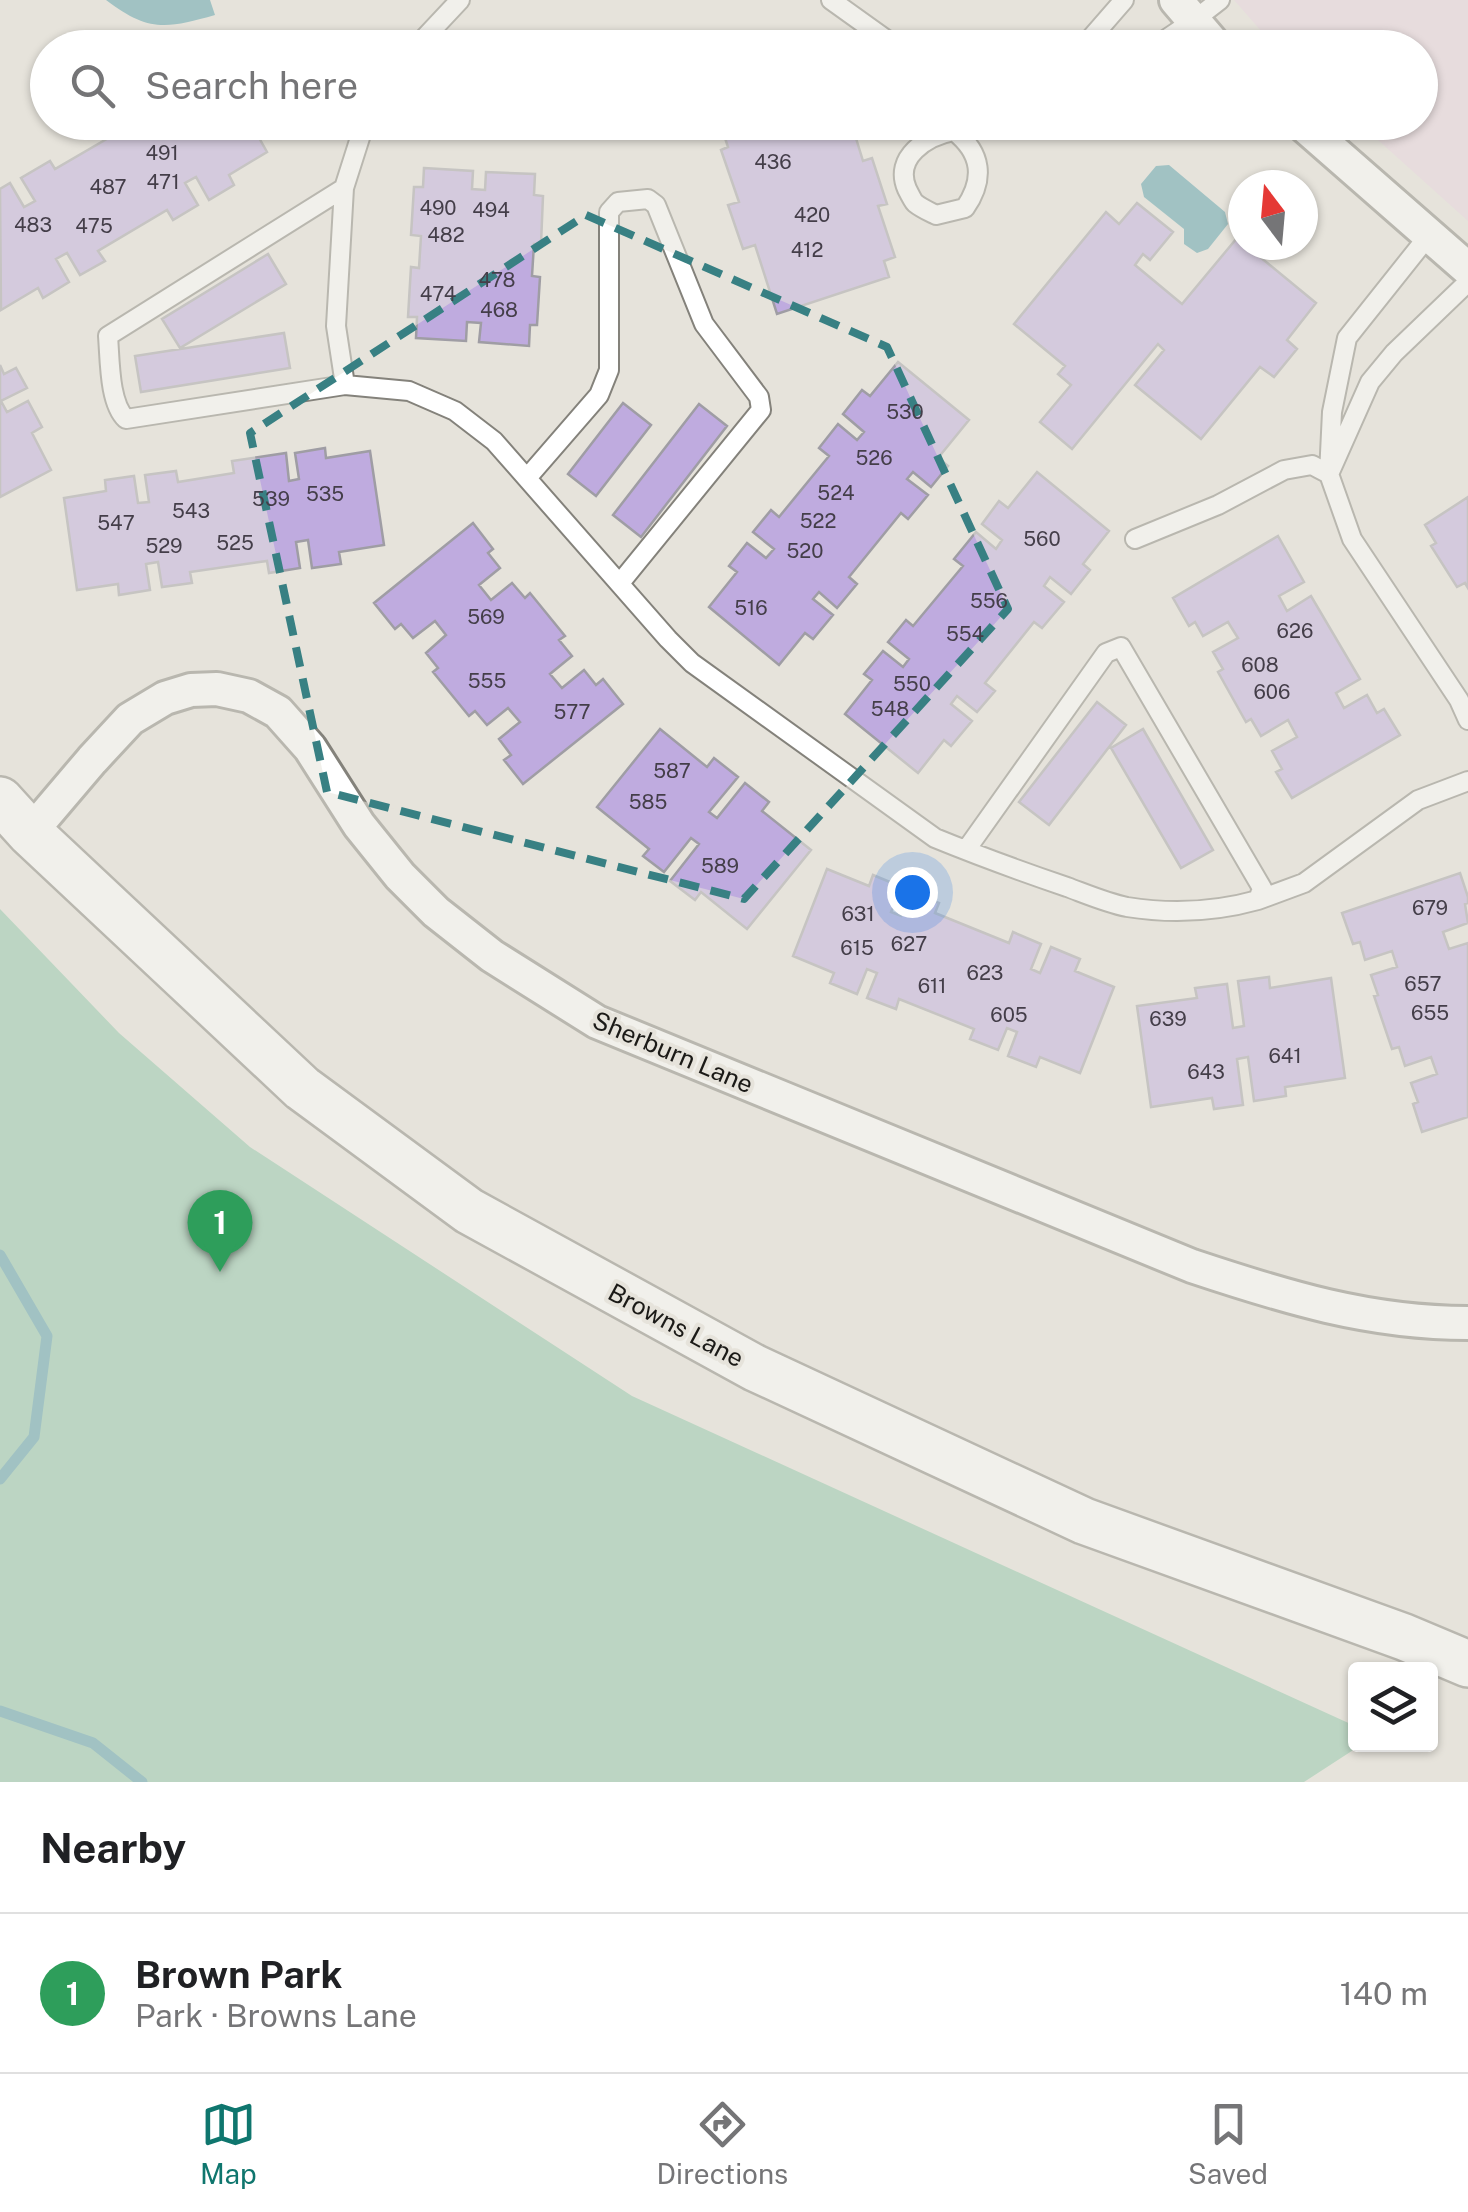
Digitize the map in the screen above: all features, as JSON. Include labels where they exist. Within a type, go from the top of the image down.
[{"type":"street","points":[[1184,11],[1201,30]]},
{"type":"street","points":[[1320,140],[1468,269]]},
{"type":"street","name":"Sherburn Lane","points":[[30,833],[130,719],[165,698],[191,690],[218,688],[250,696],[278,712],[310,748],[359,825],[400,876],[436,912],[492,956],[597,1022],[1192,1266],[1278,1295],[1354,1313],[1468,1322]]},
{"type":"street","name":"Browns Lane","points":[[0,800],[30,833],[302,1088],[470,1212],[756,1368],[1084,1521],[1468,1664]]},
{"type":"lane","points":[[432,30],[460,0]]},
{"type":"lane","points":[[831,0],[873,30]]},
{"type":"lane","points":[[1098,30],[1124,0]]},
{"type":"lane","points":[[1184,11],[1220,0]]},
{"type":"lane","points":[[345,385],[336,326],[344,188],[359,140]]},
{"type":"lane","points":[[927,140],[913,151],[904,166],[904,184],[914,202],[936,215],[965,208],[974,194],[978,177],[976,157],[967,140]]},
{"type":"lane","points":[[344,188],[108,336],[118,411],[126,419],[345,385],[409,391],[455,411],[494,441],[692,662],[935,838],[1123,906],[1169,912],[1227,908],[1258,900],[1304,883],[1418,800],[1468,781]]},
{"type":"lane","points":[[527,478],[599,395],[609,370],[610,212],[618,202],[648,200],[656,206],[704,324],[759,398],[761,410],[620,584]]},
{"type":"lane","points":[[1429,236],[1347,338],[1332,412],[1329,474],[1352,539],[1459,700],[1468,720]]},
{"type":"lane","points":[[1329,474],[1370,382],[1394,352],[1468,282]]},
{"type":"lane","points":[[1136,539],[1218,506],[1284,470],[1312,466],[1329,474]]},
{"type":"lane","points":[[966,850],[1106,653],[1121,647],[1262,888],[1258,900]]},
{"type":"highlighted area","points":[[586,215],[887,347],[1008,609],[744,899],[327,792],[250,433]]},
{"type":"shaded area","points":[[1234,0],[1468,0],[1468,221],[1378,140],[1438,140],[1438,30],[1260,30]]},
{"type":"green space","points":[[0,909],[119,1033],[250,1147],[632,1396],[1348,1723],[1350,1752],[1304,1782],[0,1782]]},
{"type":"water","points":[[106,0],[210,0],[215,15],[158,25],[134,18]]},
{"type":"water","points":[[1169,165],[1225,212],[1228,224],[1208,249],[1197,253],[1184,244],[1184,229],[1144,197],[1141,184],[1156,166]]},
{"type":"building","points":[[105,140],[260,140],[267,152],[229,175],[234,185],[209,200],[196,177],[185,183],[198,205],[173,220],[167,210],[98,251],[105,261],[80,275],[67,253],[56,259],[69,282],[43,298],[38,288],[1,310],[0,189],[10,183],[24,207],[35,201],[21,178],[50,161],[55,169]]},
{"type":"building","points":[[726,140],[857,140],[863,161],[872,158],[887,204],[878,206],[895,257],[884,261],[889,277],[777,314],[755,245],[743,249],[728,205],[739,202],[721,150],[728,147]]},
{"type":"building","points":[[424,168],[473,171],[472,189],[485,190],[486,172],[535,174],[534,195],[543,196],[541,244],[534,244],[532,276],[540,277],[537,325],[530,325],[529,346],[479,342],[481,323],[467,322],[466,341],[416,338],[417,317],[408,317],[411,267],[419,268],[421,236],[411,235],[414,187],[423,187]]},
{"type":"building","points":[[1137,203],[1173,232],[1150,260],[1143,254],[1135,265],[1182,304],[1228,249],[1228,260],[1264,260],[1316,303],[1287,340],[1297,349],[1274,377],[1260,367],[1201,439],[1135,385],[1164,350],[1158,344],[1072,449],[1040,422],[1071,385],[1058,374],[1065,366],[1014,324],[1106,212],[1119,224]]},
{"type":"building","points":[[268,254],[286,284],[180,348],[162,319]]},
{"type":"building","points":[[284,333],[290,368],[141,392],[135,356]]},
{"type":"building","points":[[898,362],[969,420],[938,458],[948,466],[931,487],[913,472],[907,479],[928,495],[908,519],[901,513],[849,577],[857,584],[837,608],[819,592],[813,599],[833,615],[813,639],[805,633],[779,665],[709,607],[737,572],[729,566],[747,543],[766,558],[774,549],[753,532],[771,510],[779,517],[829,456],[819,448],[838,424],[857,440],[864,432],[843,414],[862,390],[870,396]]},
{"type":"building","points":[[0,365],[4,374],[16,368],[27,388],[1,401],[7,412],[28,401],[42,427],[32,433],[51,470],[0,497]]},
{"type":"building","points":[[623,403],[651,425],[596,496],[568,474]]},
{"type":"building","points":[[699,404],[727,426],[641,537],[613,515]]},
{"type":"building","points":[[325,448],[326,458],[370,451],[384,545],[339,552],[341,564],[312,568],[308,540],[296,542],[300,568],[269,573],[267,561],[190,572],[192,583],[162,587],[158,562],[146,564],[150,590],[119,595],[118,584],[77,590],[64,498],[106,491],[105,480],[134,476],[138,503],[149,502],[145,475],[176,471],[178,482],[234,473],[232,461],[286,453],[289,481],[299,479],[295,453]]},
{"type":"building","points":[[1037,472],[1109,531],[1083,564],[1090,570],[1071,594],[1050,577],[1044,586],[1064,602],[1042,628],[1034,622],[985,683],[995,691],[977,712],[957,696],[951,704],[972,721],[951,746],[944,740],[918,773],[845,714],[872,680],[864,674],[883,651],[903,667],[909,659],[888,642],[906,620],[913,626],[963,566],[954,559],[976,532],[996,549],[1002,540],[982,524],[999,501],[1008,508]]},
{"type":"building","points":[[1468,497],[1468,588],[1465,583],[1457,587],[1431,546],[1436,543],[1425,525]]},
{"type":"building","points":[[473,523],[493,549],[488,553],[500,568],[479,585],[491,600],[512,583],[525,598],[530,593],[565,636],[559,640],[572,656],[550,674],[562,688],[584,670],[596,685],[603,679],[623,704],[523,784],[504,760],[511,755],[499,739],[520,722],[508,708],[487,725],[475,711],[469,716],[433,672],[438,668],[426,653],[446,635],[435,621],[413,638],[401,624],[395,629],[374,603]]},
{"type":"building","points":[[1278,536],[1304,582],[1279,596],[1287,611],[1311,596],[1360,679],[1336,693],[1344,708],[1367,695],[1377,713],[1384,709],[1400,735],[1292,798],[1276,772],[1282,769],[1272,751],[1297,737],[1288,720],[1261,736],[1251,719],[1246,722],[1218,672],[1223,669],[1213,652],[1238,638],[1228,622],[1203,636],[1195,622],[1189,626],[1173,598]]},
{"type":"building","points":[[1097,702],[1126,725],[1049,825],[1019,802]]},
{"type":"building","points":[[660,729],[707,767],[714,758],[738,777],[709,812],[717,818],[745,783],[769,802],[762,811],[811,850],[747,929],[701,892],[695,900],[670,881],[699,844],[691,838],[664,872],[643,856],[649,849],[597,807]]},
{"type":"building","points":[[1143,729],[1213,850],[1181,868],[1111,748]]},
{"type":"building","points":[[827,869],[869,886],[873,875],[902,887],[891,912],[901,916],[911,892],[939,903],[935,913],[1009,943],[1013,932],[1041,944],[1031,969],[1040,973],[1051,947],[1080,959],[1075,971],[1114,987],[1080,1073],[1040,1057],[1036,1067],[1008,1056],[1017,1032],[1007,1028],[998,1050],[970,1039],[974,1029],[899,999],[896,1009],[867,998],[877,973],[867,969],[857,994],[830,983],[834,973],[793,956]]},
{"type":"building","points":[[1460,873],[1468,897],[1468,923],[1443,932],[1449,949],[1468,943],[1468,1117],[1422,1132],[1411,1083],[1437,1074],[1431,1057],[1405,1066],[1399,1047],[1392,1049],[1371,975],[1397,967],[1392,951],[1365,960],[1360,942],[1353,944],[1342,913]]},
{"type":"building","points":[[1269,977],[1270,988],[1331,978],[1345,1078],[1285,1087],[1286,1096],[1254,1101],[1248,1057],[1237,1059],[1243,1105],[1214,1109],[1212,1098],[1151,1107],[1137,1006],[1197,998],[1195,988],[1227,984],[1233,1028],[1244,1026],[1238,981]]},
{"type":"waterway","points":[[0,1255],[47,1336],[34,1437],[0,1479]]},
{"type":"waterway","points":[[0,1711],[93,1743],[142,1782]]},
{"type":"place","name":"Brown Park","points":[[220,1272]]}]
